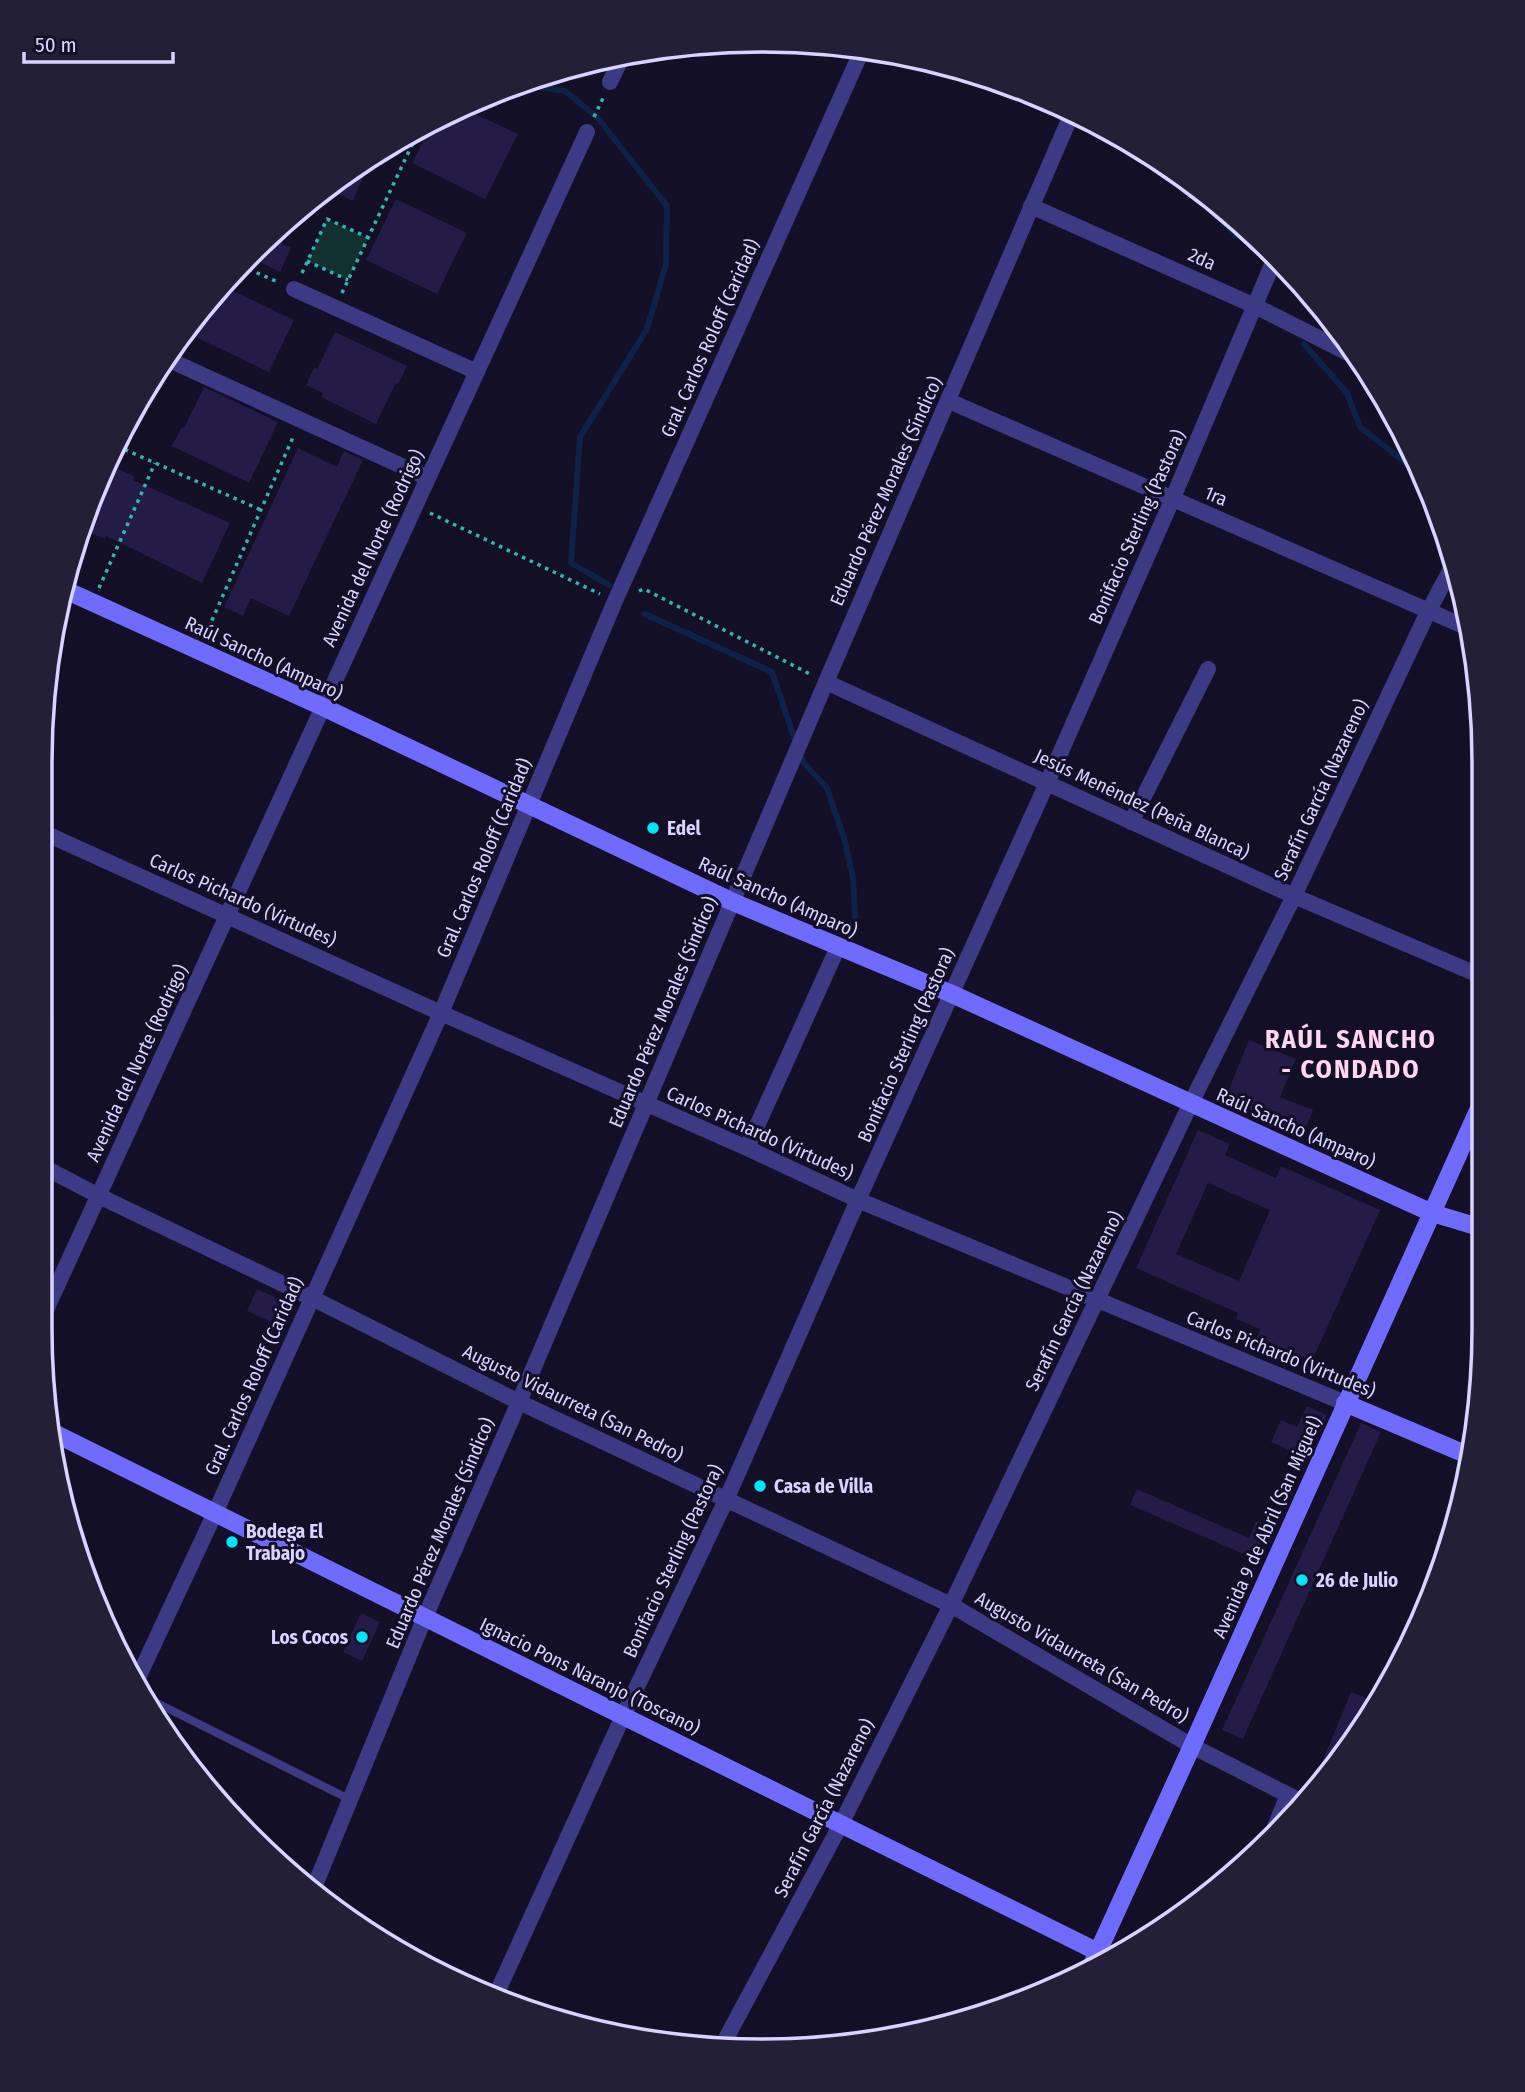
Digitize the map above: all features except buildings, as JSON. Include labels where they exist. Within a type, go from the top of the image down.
[{"type":"street","name":"Gral. Carlos Roloff (Caridad)","points":[[141,1671],[441,1013],[615,601],[858,59]]},
{"type":"street","points":[[610,82],[617,68]]},
{"type":"street","name":"Eduardo Pérez Morales (Síndico)","points":[[316,1882],[425,1617],[1068,122]]},
{"type":"street","name":"Avenida del Norte (Rodrigo)","points":[[53,1295],[587,132]]},
{"type":"street","name":"2da","points":[[1031,206],[1255,306],[1339,348]]},
{"type":"street","name":"Bonifacio Sterling (Pastora)","points":[[499,1988],[623,1716],[726,1500],[858,1200],[1047,783],[1271,267]]},
{"type":"street","points":[[294,289],[477,372]]},
{"type":"street","points":[[176,363],[428,478]]},
{"type":"street","name":"1ra","points":[[949,401],[1459,624]]},
{"type":"street","name":"Serafín García (Nazareno)","points":[[726,2038],[841,1824],[951,1605],[1447,577]]},
{"type":"street","name":"Raúl Sancho (Amparo)","points":[[73,594],[323,707],[733,902],[952,995],[1432,1213],[1472,1225]]},
{"type":"street","points":[[1131,822],[1208,669]]},
{"type":"street","name":"Jesús Menéndez (Peña Blanca)","points":[[826,682],[1294,897],[1472,973]]},
{"type":"street","name":"Carlos Pichardo (Virtudes)","points":[[53,837],[858,1200],[1462,1451]]},
{"type":"street","points":[[747,1148],[838,947]]},
{"type":"street","name":"Avenida 9 de Abril (San Miguel)","points":[[1101,1953],[1472,1124]]},
{"type":"street","name":"Augusto Vidaurreta (San Pedro)","points":[[53,1172],[519,1402],[951,1605],[1192,1746],[1295,1799]]},
{"type":"street","name":"Ignacio Pons Naranjo (Toscano)","points":[[61,1437],[841,1824],[1095,1956]]},
{"type":"street","points":[[1279,1816],[1288,1795]]},
{"type":"lane","points":[[160,1705],[351,1800]]},
{"type":"path","points":[[587,132],[610,82]]},
{"type":"path","points":[[335,308],[411,146]]},
{"type":"path","points":[[251,270],[294,289],[327,219],[368,238]]},
{"type":"path","points":[[307,261],[348,280]]},
{"type":"path","points":[[198,651],[301,420]]},
{"type":"path","points":[[125,450],[261,510]]},
{"type":"path","points":[[92,602],[155,463]]},
{"type":"green space","points":[[327,219],[368,238],[348,280],[307,261]]},
{"type":"waterway","points":[[543,87],[565,91],[597,117],[667,206],[666,264],[647,329],[580,437],[571,563],[609,585]]},
{"type":"waterway","points":[[1226,224],[1236,236]]},
{"type":"waterway","points":[[1304,344],[1347,393],[1360,427],[1405,462]]},
{"type":"waterway","points":[[645,614],[772,672],[796,743]]},
{"type":"waterway","points":[[800,753],[803,762],[827,788],[844,838],[853,878],[856,931]]},
{"type":"place","name":"Edel","points":[[653,828]]},
{"type":"place","name":"Casa de Villa","points":[[760,1486]]},
{"type":"place","name":"Bodega El Trabajo","points":[[232,1542]]},
{"type":"place","name":"26 de Julio","points":[[1302,1580]]},
{"type":"place","name":"Los Cocos","points":[[362,1637]]},
{"type":"district","name":"RAÚL SANCHO - CONDADO","points":[[1351,1054]]}]
